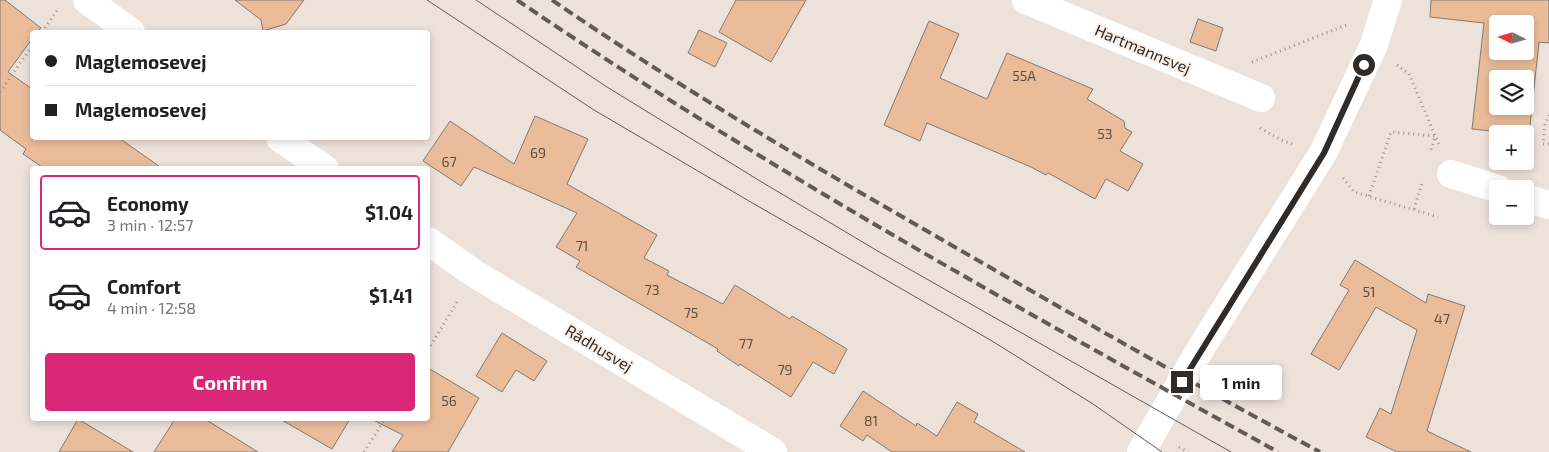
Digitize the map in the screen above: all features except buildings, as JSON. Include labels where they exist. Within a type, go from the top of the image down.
[{"type":"street","points":[[87,0],[128,30]]},
{"type":"street","name":"Hartmannsvej","points":[[1026,0],[1261,98]]},
{"type":"street","points":[[1141,452],[1201,348],[1324,153],[1373,47],[1386,5]]},
{"type":"street","points":[[283,140],[321,166]]},
{"type":"street","points":[[1451,174],[1489,186]]},
{"type":"street","points":[[1534,201],[1549,205]]},
{"type":"street","name":"Rådhusvej","points":[[430,241],[475,274],[773,452]]},
{"type":"path","points":[[1212,77],[1386,5]]},
{"type":"path","points":[[43,30],[59,8]]},
{"type":"path","points":[[1373,47],[1409,74],[1451,174]]},
{"type":"path","points":[[0,92],[30,49]]},
{"type":"path","points":[[1261,98],[1260,128],[1281,140],[1324,153],[1354,192],[1438,217]]},
{"type":"path","points":[[1549,115],[1545,124],[1544,144],[1549,144]]},
{"type":"path","points":[[1369,196],[1391,132],[1435,136]]},
{"type":"path","points":[[430,347],[475,274]]},
{"type":"path","points":[[364,452],[384,421]]},
{"type":"tram line","points":[[427,0],[594,110],[992,341],[1093,404],[1162,452]]},
{"type":"tram line","points":[[476,0],[607,87],[760,181],[881,253],[1231,452]]},
{"type":"railway","points":[[517,0],[703,121],[892,235],[1278,452]]},
{"type":"railway","points":[[552,0],[702,98],[805,160],[1095,327],[1320,452]]},
{"type":"route","points":[[1182,382],[1201,348],[1324,153],[1364,65]]}]
